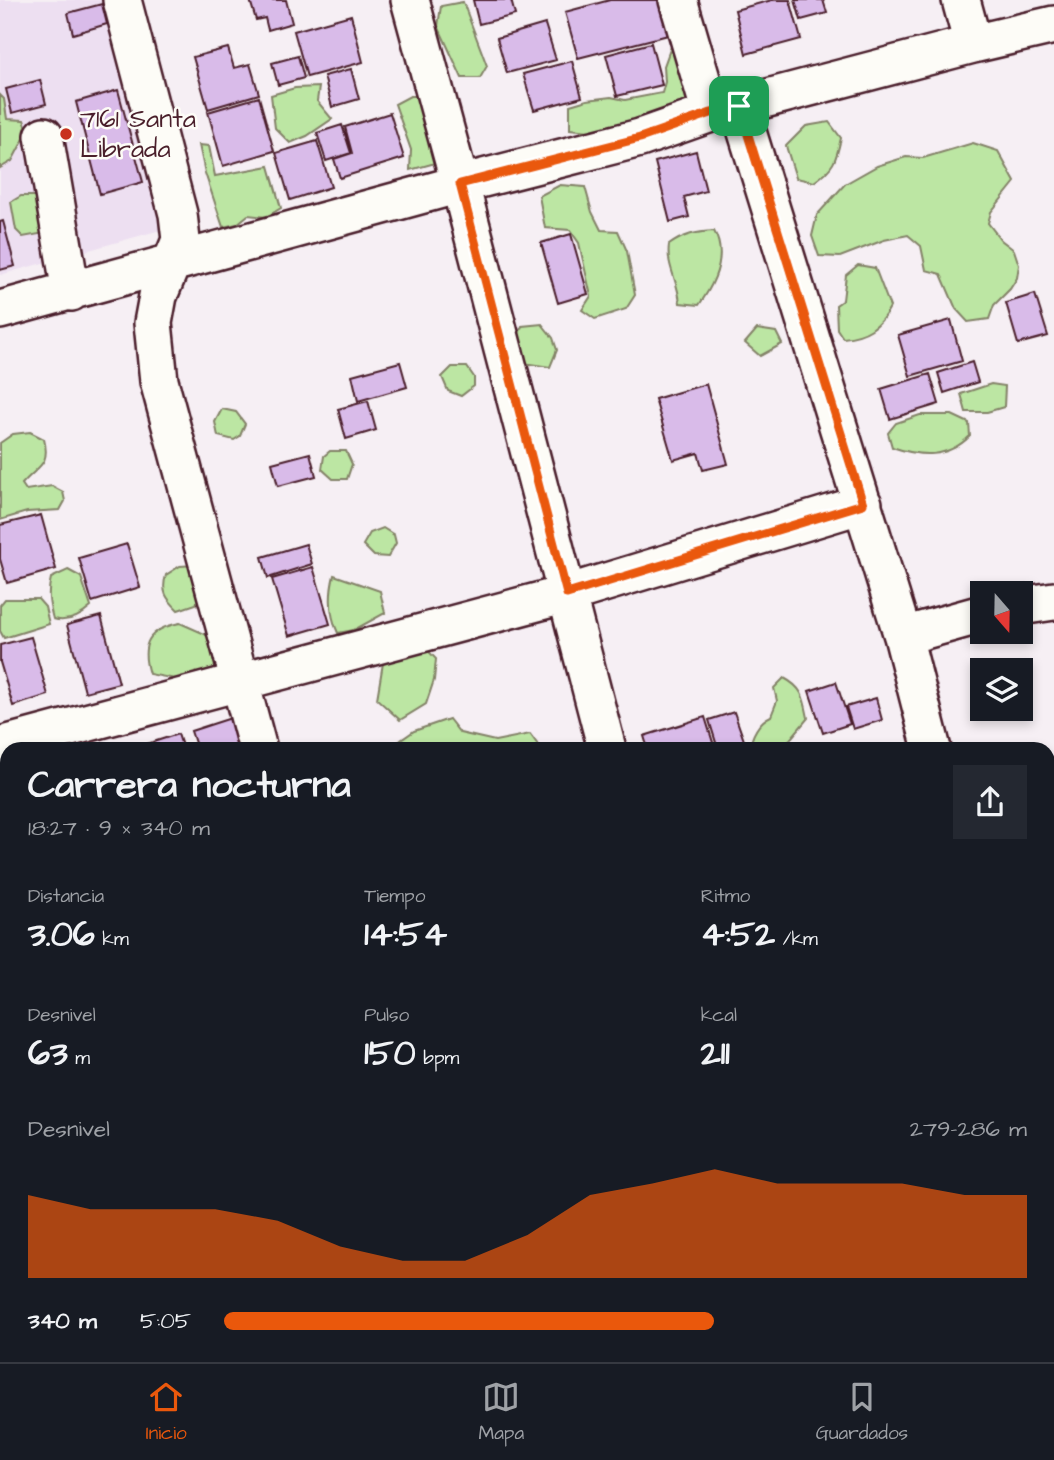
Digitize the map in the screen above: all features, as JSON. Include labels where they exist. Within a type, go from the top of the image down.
[{"type":"street","points":[[122,0],[178,214],[181,240],[158,296],[153,323],[159,381],[256,742]]},
{"type":"street","points":[[410,0],[605,742]]},
{"type":"street","points":[[678,0],[725,109],[863,504],[903,636],[930,742]]},
{"type":"street","points":[[961,0],[973,44]]},
{"type":"street","points":[[0,310],[460,184],[640,138],[725,109],[1054,25]]},
{"type":"street","points":[[44,136],[71,292]]},
{"type":"street","points":[[15,742],[567,594],[863,504]]},
{"type":"street","points":[[1033,604],[1054,601]]},
{"type":"street","points":[[903,636],[970,617]]},
{"type":"shaded area","points":[[0,0],[107,0],[171,227],[0,275]]},
{"type":"green space","points":[[463,2],[487,66],[480,78],[462,78],[438,26],[441,6]]},
{"type":"green space","points":[[673,41],[701,97],[661,113],[599,132],[570,129],[570,105],[587,100],[611,97],[625,100],[662,93],[665,82],[664,66]]},
{"type":"green space","points":[[319,87],[317,101],[332,119],[307,136],[290,143],[275,128],[271,95],[295,88]]},
{"type":"green space","points":[[0,95],[4,99],[7,119],[24,120],[28,131],[12,161],[0,168]]},
{"type":"green space","points":[[410,96],[429,96],[439,162],[410,170],[411,150],[395,104]]},
{"type":"green space","points":[[829,122],[841,138],[833,163],[814,182],[796,178],[786,146],[806,126]]},
{"type":"green space","points":[[973,143],[998,151],[1015,182],[991,212],[988,223],[1001,240],[1014,250],[1019,265],[1017,278],[994,305],[989,319],[968,322],[956,309],[941,274],[926,270],[921,246],[908,235],[884,240],[840,257],[819,256],[812,236],[817,215],[845,184],[877,166],[906,157],[923,158]]},
{"type":"green space","points":[[199,145],[209,146],[215,176],[269,166],[281,208],[266,217],[248,215],[237,224],[223,227],[205,173]]},
{"type":"green space","points":[[560,185],[585,187],[592,212],[601,230],[618,231],[627,251],[635,295],[626,309],[595,319],[582,310],[591,296],[579,243],[570,230],[545,228],[539,196]]},
{"type":"green space","points":[[21,196],[37,196],[45,233],[23,237],[16,230],[11,202]]},
{"type":"green space","points":[[714,231],[720,260],[710,288],[699,305],[680,303],[669,260],[669,245],[691,234]]},
{"type":"green space","points":[[858,265],[875,268],[890,307],[882,320],[871,329],[843,338],[837,329],[836,305],[843,300],[846,275]]},
{"type":"green space","points":[[542,324],[553,338],[557,350],[550,367],[523,363],[517,338],[522,326]]},
{"type":"green space","points":[[757,329],[776,332],[782,344],[760,356],[745,343]]},
{"type":"green space","points":[[452,367],[467,367],[474,377],[474,386],[461,396],[448,391],[442,377]]},
{"type":"green space","points":[[991,384],[1005,386],[1004,407],[987,412],[966,412],[961,394]]},
{"type":"green space","points":[[222,409],[236,412],[245,424],[240,436],[234,440],[218,436],[215,422]]},
{"type":"green space","points":[[920,415],[952,415],[969,423],[970,436],[952,449],[933,454],[913,453],[892,447],[888,433],[896,423]]},
{"type":"green space","points":[[30,432],[44,439],[46,455],[41,465],[22,484],[26,490],[52,486],[63,492],[65,501],[60,510],[27,512],[0,520],[0,443],[13,434]]},
{"type":"green space","points":[[330,451],[346,451],[352,464],[347,479],[333,479],[322,469],[324,456]]},
{"type":"green space","points":[[383,528],[394,535],[396,543],[388,557],[374,556],[363,545],[370,533]]},
{"type":"green space","points":[[195,565],[203,592],[196,604],[178,610],[166,594],[166,575],[180,566]]},
{"type":"green space","points":[[68,570],[81,577],[91,607],[73,618],[53,619],[49,598],[51,578]]},
{"type":"green space","points":[[334,575],[380,591],[385,613],[354,630],[338,633],[331,604]]},
{"type":"green space","points":[[5,599],[38,599],[45,607],[49,624],[4,638],[0,631],[0,605]]},
{"type":"green space","points":[[180,623],[205,634],[220,650],[220,668],[191,682],[149,674],[146,646],[149,640],[160,629]]},
{"type":"green space","points":[[418,640],[436,659],[434,680],[426,704],[400,720],[377,699],[384,657]]},
{"type":"green space","points":[[784,678],[795,686],[802,694],[808,718],[788,742],[751,742],[756,730],[771,716],[777,701],[774,688]]},
{"type":"green space","points":[[449,719],[460,733],[495,741],[530,734],[536,742],[398,742],[414,731]]},
{"type":"building","points":[[250,0],[286,0],[292,23],[268,30],[265,18],[256,20]]},
{"type":"building","points":[[473,0],[511,0],[515,15],[479,24]]},
{"type":"building","points":[[610,0],[676,0],[684,31],[578,58],[565,12]]},
{"type":"building","points":[[772,0],[790,0],[801,39],[746,54],[735,10]]},
{"type":"building","points":[[795,0],[823,0],[827,13],[801,20]]},
{"type":"building","points":[[102,4],[107,24],[73,34],[68,13]]},
{"type":"building","points":[[351,15],[363,62],[307,77],[294,31]]},
{"type":"building","points":[[545,24],[556,60],[507,73],[497,38]]},
{"type":"building","points":[[651,43],[662,85],[617,96],[606,55]]},
{"type":"building","points":[[228,48],[234,68],[250,64],[259,94],[208,109],[193,57]]},
{"type":"building","points":[[298,56],[304,78],[278,85],[272,63]]},
{"type":"building","points":[[572,61],[582,97],[534,110],[523,74]]},
{"type":"building","points":[[351,69],[359,99],[332,107],[324,76]]},
{"type":"building","points":[[40,80],[46,104],[12,113],[6,89]]},
{"type":"building","points":[[118,90],[143,182],[100,194],[76,102]]},
{"type":"building","points":[[259,97],[274,151],[223,166],[208,112]]},
{"type":"building","points":[[390,113],[404,158],[340,178],[334,159],[352,153],[345,127]]},
{"type":"building","points":[[342,125],[351,153],[326,161],[317,133]]},
{"type":"building","points":[[317,141],[331,187],[290,200],[276,153]]},
{"type":"building","points":[[696,151],[706,191],[684,197],[689,217],[670,222],[655,162]]},
{"type":"building","points":[[3,221],[15,266],[0,270],[0,222]]},
{"type":"building","points":[[571,234],[588,294],[558,303],[541,243]]},
{"type":"building","points":[[1035,294],[1048,336],[1018,344],[1006,303]]},
{"type":"building","points":[[951,320],[962,361],[910,376],[898,335]]},
{"type":"building","points":[[400,362],[407,387],[358,401],[352,375]]},
{"type":"building","points":[[972,362],[978,382],[944,393],[938,373]]},
{"type":"building","points":[[930,374],[939,404],[890,419],[881,389]]},
{"type":"building","points":[[706,384],[728,464],[703,470],[698,453],[673,460],[655,399]]},
{"type":"building","points":[[368,401],[376,430],[346,439],[338,409]]},
{"type":"building","points":[[310,453],[316,476],[278,486],[272,463]]},
{"type":"building","points":[[41,515],[56,569],[7,583],[0,559],[0,525]]},
{"type":"building","points":[[127,544],[140,587],[92,602],[79,558]]},
{"type":"building","points":[[306,544],[312,564],[268,578],[262,557]]},
{"type":"building","points":[[313,567],[330,624],[289,636],[272,579]]},
{"type":"building","points":[[101,616],[119,683],[85,692],[67,625]]},
{"type":"building","points":[[31,637],[48,695],[13,706],[0,662],[0,645]]},
{"type":"building","points":[[836,682],[850,724],[823,733],[809,691]]},
{"type":"building","points":[[876,698],[882,720],[853,729],[846,707]]},
{"type":"building","points":[[734,712],[745,742],[716,742],[709,720]]},
{"type":"building","points":[[234,717],[242,742],[195,742],[191,731]]},
{"type":"building","points":[[705,717],[713,742],[646,742],[644,736]]},
{"type":"building","points":[[178,734],[181,742],[153,742]]},
{"type":"place","name":"7161 Santa Librada","points":[[66,134]]},
{"type":"route","points":[[739,106],[863,504],[567,594],[460,184],[640,138],[739,106]]}]
